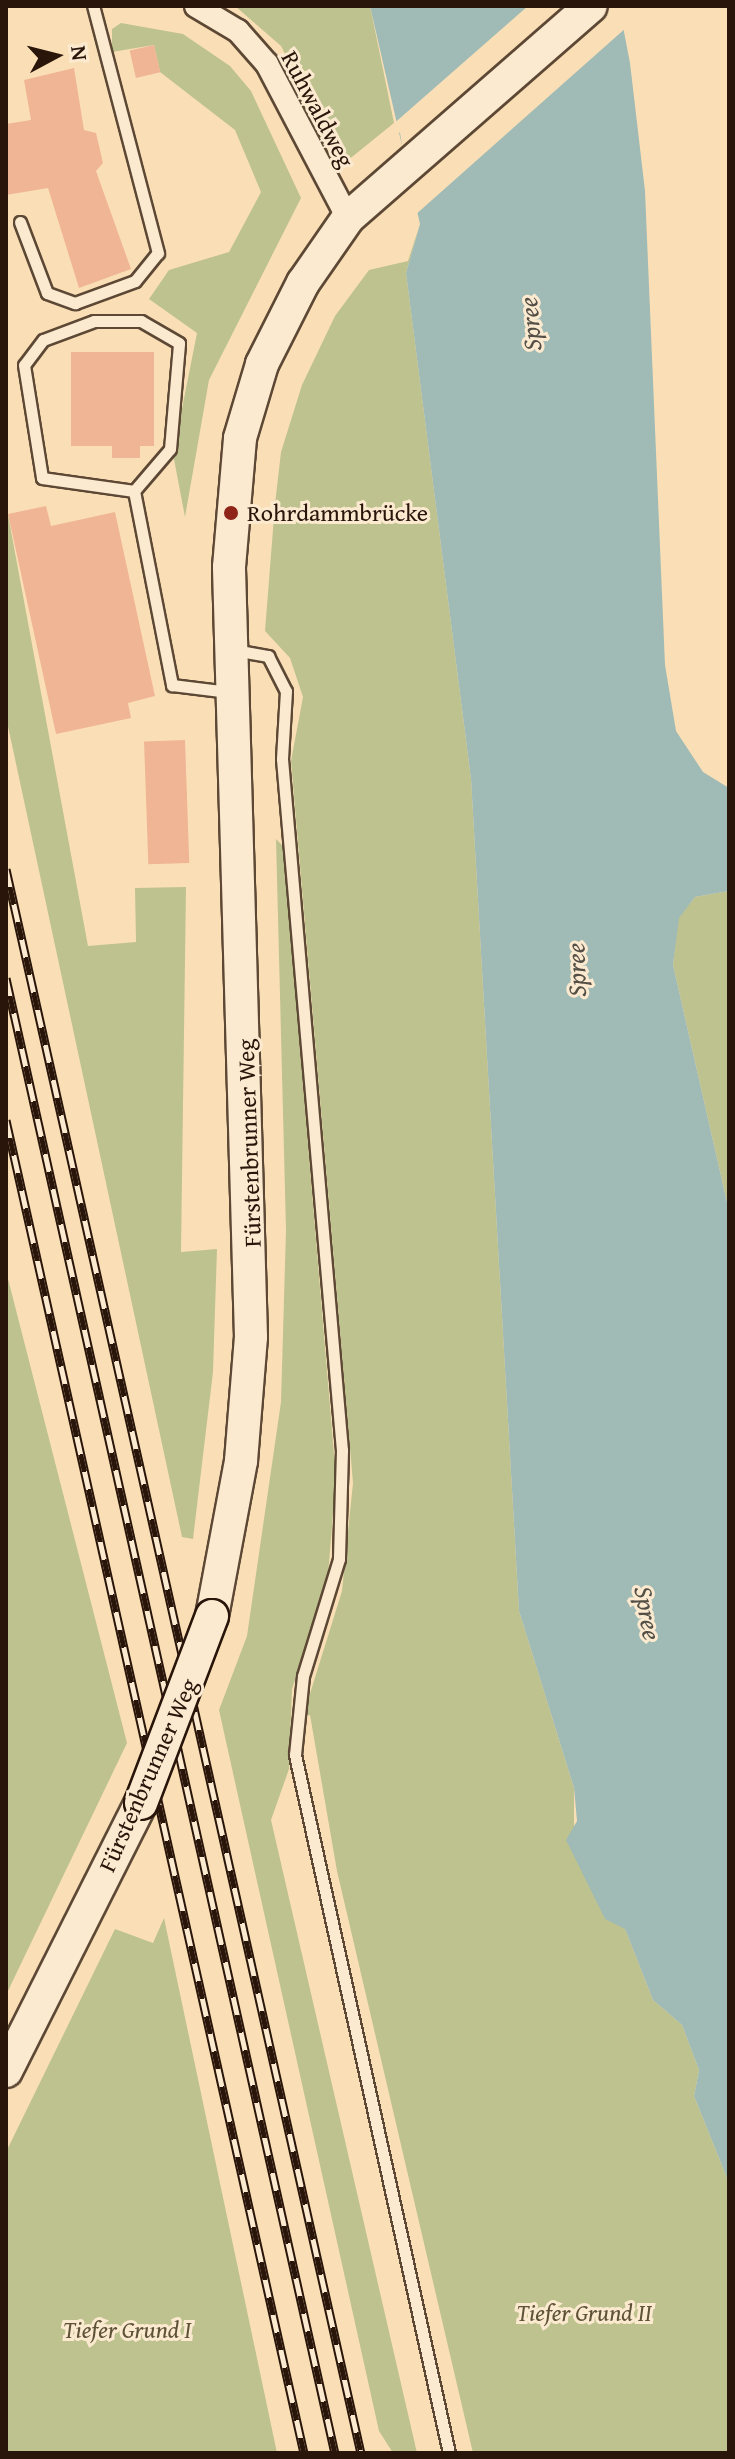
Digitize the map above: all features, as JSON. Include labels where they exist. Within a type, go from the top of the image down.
[{"type":"main road","points":[[356,209],[591,6]]},
{"type":"main road","name":"Fürstenbrunner Weg","points":[[6,2071],[141,1803],[212,1616],[241,1461],[252,1322],[231,649],[233,477],[249,404],[303,283],[356,209]]},
{"type":"street","name":"Ruhwaldweg","points":[[196,6],[238,31],[267,64],[356,209]]},
{"type":"lane","points":[[20,222],[47,293],[75,303],[135,281],[158,253],[93,6]]},
{"type":"lane","points":[[94,321],[141,321],[179,343],[170,449],[134,491],[42,478],[24,365],[43,340],[94,321]]},
{"type":"lane","points":[[134,491],[172,685],[233,692]]},
{"type":"lane","points":[[231,649],[268,656],[286,691],[282,759],[342,1450],[339,1559],[303,1676],[295,1755],[449,2453]]},
{"type":"green space","points":[[235,6],[370,6],[394,123],[342,165],[281,46]]},
{"type":"green space","points":[[121,23],[183,34],[230,66],[251,91],[301,198],[209,380],[185,517],[173,454],[197,333],[149,299],[169,270],[229,252],[261,192],[235,130],[160,72],[154,45],[112,52],[112,29]]},
{"type":"green space","name":"Tiefer Grund II","points":[[420,224],[406,273],[471,779],[519,1611],[574,1788],[574,1834],[625,1929],[653,2000],[682,2025],[699,2070],[694,2096],[729,2183],[729,2453],[473,2453],[337,1871],[310,1715],[303,1716],[342,1591],[353,1483],[291,761],[303,697],[290,658],[265,631],[281,452],[302,385],[335,316],[369,270],[408,261]]},
{"type":"green space","points":[[6,504],[88,946],[136,942],[135,888],[186,887],[181,1252],[217,1249],[213,1372],[193,1539],[182,1537],[6,717]]},
{"type":"green space","points":[[276,839],[283,846],[336,1478],[327,1587],[292,1689],[289,1769],[271,1820],[417,2453],[393,2453],[379,2431],[219,1710],[247,1636],[281,1402],[286,1230]]},
{"type":"green space","points":[[729,891],[729,1211],[673,965],[678,918],[695,897]]},
{"type":"green space","points":[[6,1271],[127,1743],[6,1995]]},
{"type":"green space","name":"Tiefer Grund I","points":[[164,1918],[277,2453],[6,2453],[6,2152],[115,1929],[153,1943]]},
{"type":"water","name":"Spree","points":[[370,6],[619,6],[630,63],[645,191],[665,665],[676,731],[703,772],[729,788],[729,891],[695,897],[679,918],[673,965],[729,1211],[729,2183],[694,2096],[699,2070],[682,2025],[653,2000],[625,1929],[605,1919],[566,1840],[577,1821],[574,1788],[519,1611],[471,779],[406,273],[420,224]]},
{"type":"pier","points":[[528,6],[623,6],[627,27],[414,216],[400,133],[391,126]]},
{"type":"building","points":[[154,45],[160,72],[136,78],[130,51]]},
{"type":"building","points":[[74,68],[84,130],[96,133],[103,163],[96,171],[131,269],[79,288],[48,188],[6,195],[6,124],[31,120],[24,80]]},
{"type":"building","points":[[71,352],[154,352],[154,446],[140,446],[140,458],[112,458],[112,446],[71,446]]},
{"type":"building","points":[[46,506],[51,526],[115,512],[155,696],[128,703],[131,718],[56,734],[8,514]]},
{"type":"building","points":[[185,740],[189,863],[148,864],[144,741]]},
{"type":"railway","points":[[6,869],[361,2453]]},
{"type":"railway","points":[[6,978],[335,2453]]},
{"type":"railway","points":[[6,1120],[304,2453]]},
{"type":"place","name":"Rohrdammbrücke","points":[[231,513]]}]
